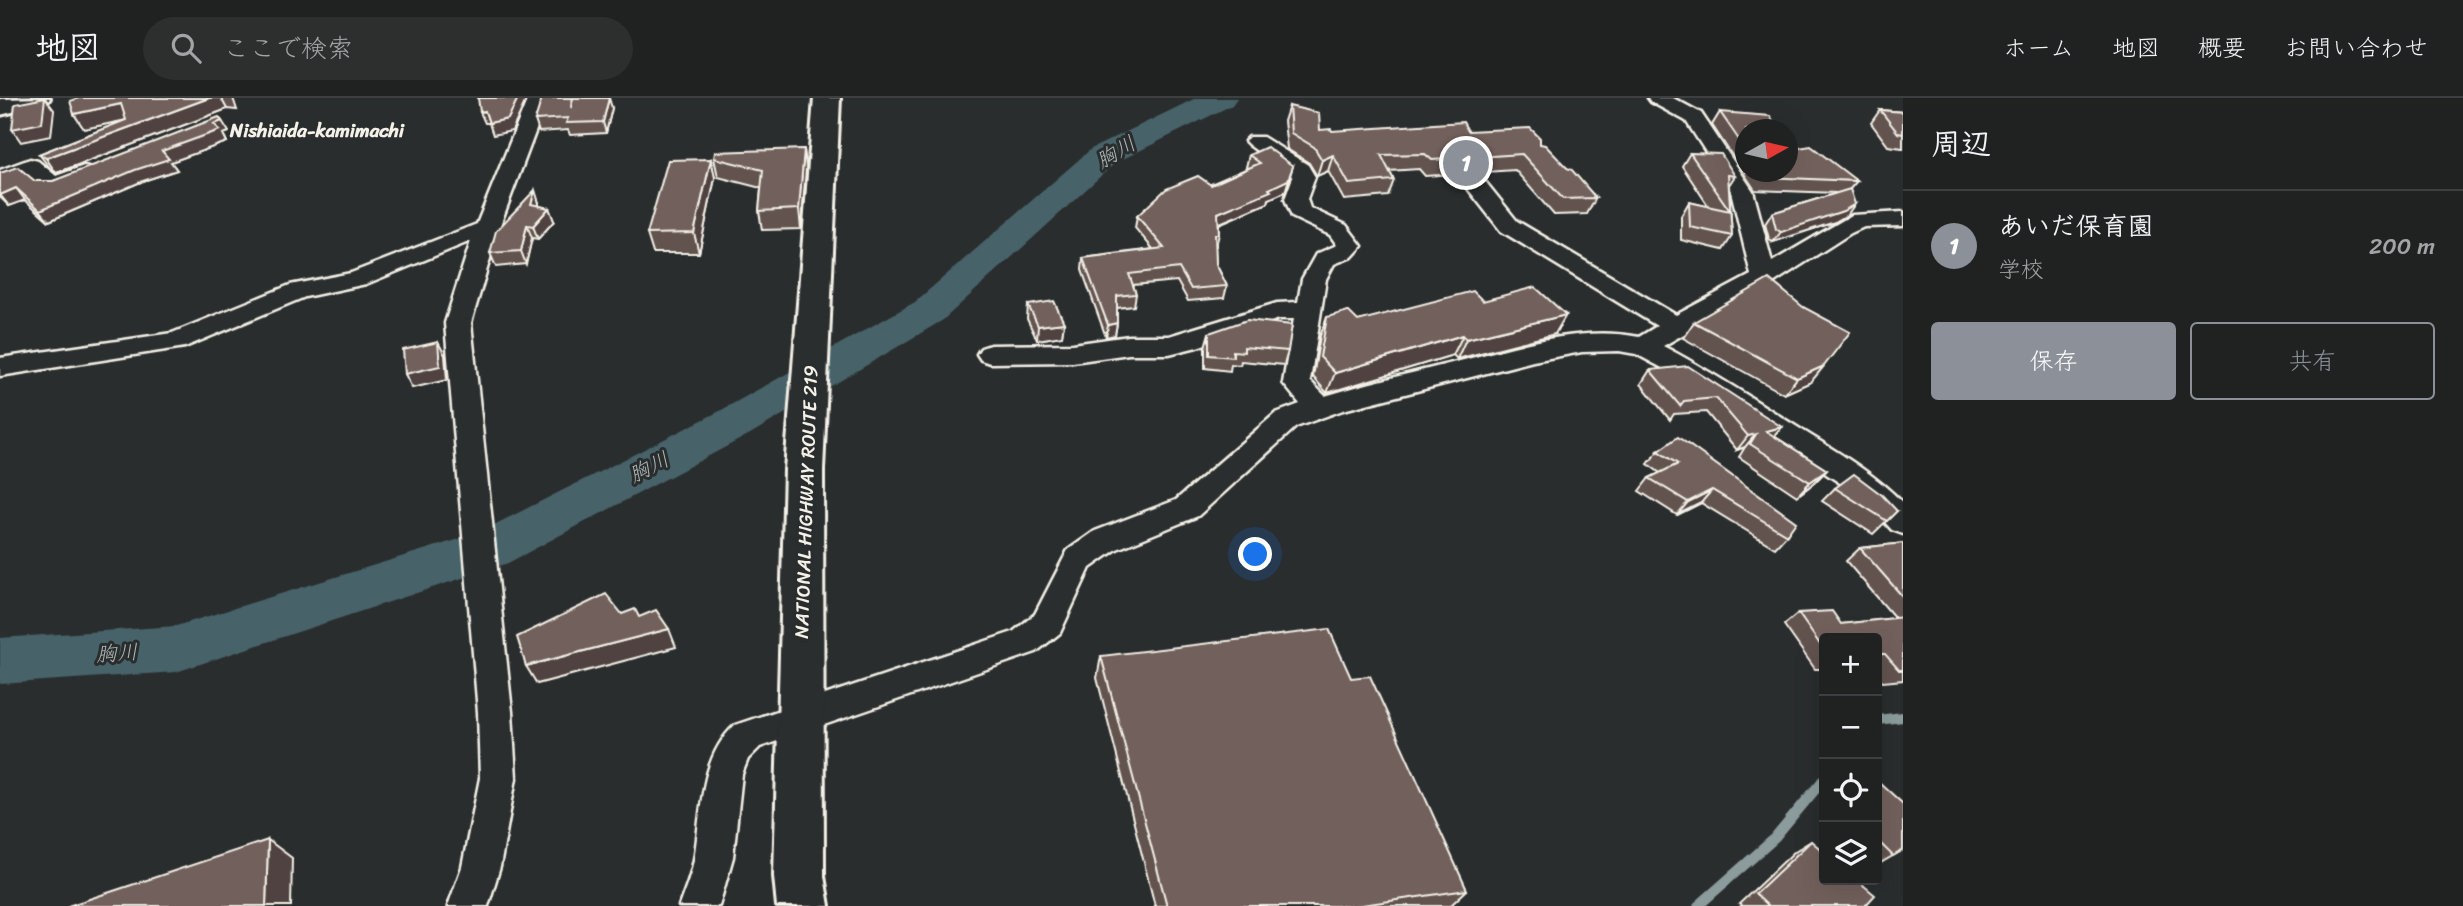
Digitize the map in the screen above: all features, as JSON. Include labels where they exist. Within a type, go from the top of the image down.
[{"type":"highway","points":[[0,107],[37,98]]},
{"type":"highway","name":"NATIONAL HIGHWAY ROUTE 219","points":[[803,906],[799,876],[804,470],[828,98]]},
{"type":"street","points":[[468,906],[481,867],[498,778],[495,712],[458,323],[488,228],[538,98]]},
{"type":"street","points":[[1658,98],[1694,117],[1742,191],[1764,278]]},
{"type":"street","points":[[1256,141],[1300,170],[1304,177],[1296,199],[1300,212],[1338,230],[1350,246],[1344,252],[1324,259],[1314,279],[1296,383],[1320,408]]},
{"type":"street","points":[[0,177],[30,166],[53,185],[103,166]]},
{"type":"street","points":[[1476,184],[1509,226],[1676,326]]},
{"type":"street","points":[[1643,347],[1860,220],[1903,219]]},
{"type":"street","points":[[0,367],[176,341],[299,291],[357,279],[488,228]]},
{"type":"street","points":[[990,354],[1073,353],[1129,345],[1168,345],[1188,341],[1277,311],[1309,310]]},
{"type":"street","points":[[699,906],[714,857],[724,774],[735,748],[748,736],[1024,642],[1048,623],[1079,559],[1106,540],[1187,508],[1286,420],[1320,408],[1506,359],[1582,343],[1619,342],[1643,347],[1692,373],[1808,445],[1880,498],[1903,522]]},
{"type":"building","points":[[45,98],[42,123],[12,129],[15,104]]},
{"type":"building","points":[[79,98],[209,98],[46,158],[39,154],[126,120],[121,104],[74,114],[70,101]]},
{"type":"building","points":[[478,98],[518,98],[508,119],[489,123],[485,111],[480,112]]},
{"type":"building","points":[[542,98],[572,98],[571,108],[573,98],[609,98],[603,122],[566,123],[568,118],[535,120]]},
{"type":"building","points":[[1289,106],[1319,113],[1320,130],[1463,122],[1468,131],[1530,128],[1540,138],[1540,144],[1545,145],[1572,170],[1596,198],[1563,199],[1522,154],[1432,160],[1425,154],[1381,155],[1394,180],[1349,184],[1333,155],[1322,160],[1314,147],[1291,133]]},
{"type":"building","points":[[1880,110],[1903,112],[1903,134],[1898,133]]},
{"type":"building","points":[[1720,112],[1770,116],[1772,119],[1735,119],[1735,134]]},
{"type":"building","points":[[219,117],[222,121],[214,124],[220,130],[162,151],[169,159],[135,170],[40,210],[16,188],[0,195],[0,173],[18,167],[35,181],[53,181]]},
{"type":"building","points":[[1811,146],[1857,181],[1798,178],[1798,147]]},
{"type":"building","points":[[1267,147],[1293,166],[1288,180],[1269,189],[1271,191],[1218,213],[1219,234],[1215,234],[1216,264],[1227,286],[1191,289],[1179,268],[1129,274],[1136,294],[1117,296],[1117,323],[1108,325],[1083,258],[1164,248],[1137,216],[1166,189],[1198,176],[1211,185],[1260,163],[1249,155]]},
{"type":"building","points":[[804,149],[799,209],[759,211],[763,170],[714,158],[715,152]]},
{"type":"building","points":[[1690,153],[1721,154],[1735,176],[1728,175],[1732,236],[1690,227],[1689,202],[1730,211]]},
{"type":"building","points":[[711,159],[694,233],[647,234],[668,160]]},
{"type":"building","points":[[1850,189],[1855,204],[1843,211],[1781,232],[1776,229],[1772,213]]},
{"type":"building","points":[[535,190],[531,204],[549,208],[533,226],[527,225],[521,251],[490,253],[496,231]]},
{"type":"building","points":[[1769,279],[1803,307],[1850,332],[1824,366],[1797,378],[1694,322]]},
{"type":"building","points":[[1535,287],[1566,315],[1466,339],[1463,335],[1335,373],[1320,357],[1327,317],[1348,311],[1358,321],[1473,291],[1483,301]]},
{"type":"building","points":[[1054,301],[1064,323],[1038,326],[1028,305]]},
{"type":"building","points":[[1247,320],[1292,325],[1288,351],[1244,347],[1244,352],[1233,351],[1233,357],[1209,355],[1209,333]]},
{"type":"building","points":[[438,342],[440,366],[405,374],[403,350]]},
{"type":"building","points":[[1688,366],[1782,427],[1766,431],[1827,470],[1810,482],[1750,444],[1756,434],[1748,436],[1716,398],[1684,401],[1680,406],[1650,370]]},
{"type":"building","points":[[1678,437],[1796,522],[1787,535],[1712,490],[1688,502],[1649,478],[1678,464],[1658,451]]},
{"type":"building","points":[[1854,474],[1882,495],[1897,511],[1887,521],[1835,488]]},
{"type":"building","points":[[1903,543],[1903,597],[1860,548]]},
{"type":"building","points":[[606,594],[622,614],[635,609],[639,617],[656,610],[669,629],[526,666],[517,637]]},
{"type":"building","points":[[1832,611],[1841,624],[1903,617],[1903,670],[1899,670],[1882,654],[1882,633],[1819,633],[1819,643],[1798,613]]},
{"type":"building","points":[[1329,629],[1351,678],[1370,676],[1467,890],[1355,906],[1167,906],[1101,656]]},
{"type":"building","points":[[1882,785],[1903,804],[1903,850],[1893,856],[1882,845]]},
{"type":"building","points":[[268,840],[266,906],[68,906]]},
{"type":"building","points":[[1811,841],[1819,848],[1819,885],[1863,885],[1875,895],[1865,906],[1768,906],[1755,894]]},
{"type":"waterway","name":"胸川","points":[[0,661],[176,649],[491,549],[734,423],[929,311],[1103,156],[1221,98]]},
{"type":"waterway","points":[[1882,719],[1903,717]]},
{"type":"waterway","points":[[1698,906],[1775,838],[1819,785]]},
{"type":"place","name":"あいだ保育園","points":[[1466,163]]},
{"type":"district","name":"Nishiaida-kamimachi","points":[[317,130]]}]
